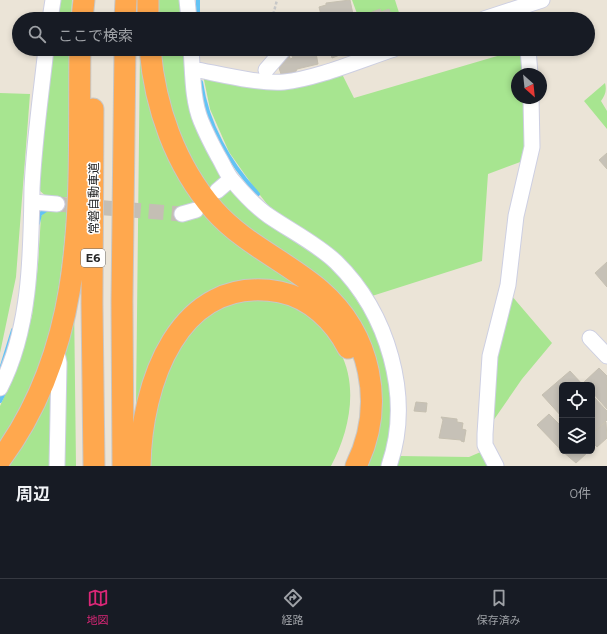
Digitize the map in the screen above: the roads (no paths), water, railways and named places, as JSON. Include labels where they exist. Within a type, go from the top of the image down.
[{"type":"highway","points":[[83,12],[84,0]]},
{"type":"highway","points":[[93,0],[93,12]]},
{"type":"highway","points":[[125,12],[126,0]]},
{"type":"highway","points":[[148,0],[148,12]]},
{"type":"highway","points":[[0,460],[34,405],[42,388],[56,349],[69,302],[74,267],[77,215],[80,56]]},
{"type":"highway","name":"常磐自動車道","points":[[92,56],[94,466]]},
{"type":"highway","name":"E6","points":[[123,466],[122,302],[125,56]]},
{"type":"highway","points":[[151,56],[157,93],[169,136],[188,175],[201,195],[228,225],[245,239],[320,290],[342,313],[356,336],[369,369],[372,399],[369,431],[365,446],[356,466]]},
{"type":"highway","points":[[140,466],[140,441],[150,391],[157,370],[174,337],[204,306],[228,294],[259,289],[287,294],[311,305],[338,331],[350,354],[358,380],[357,420],[351,442],[341,466]]},
{"type":"street","points":[[51,12],[53,0]]},
{"type":"street","points":[[188,0],[189,12]]},
{"type":"street","points":[[526,12],[542,0]]},
{"type":"street","points":[[0,388],[14,350],[27,296],[37,124],[45,56]]},
{"type":"street","points":[[192,56],[194,92],[200,120],[231,179],[268,215],[335,262],[364,296],[385,340],[395,372],[399,404],[394,452],[389,466]]},
{"type":"street","points":[[266,70],[278,56]]},
{"type":"street","points":[[193,70],[264,81],[285,82],[328,71],[373,56]]},
{"type":"street","points":[[529,56],[530,68]]},
{"type":"street","points":[[496,466],[488,451],[485,440],[490,356],[508,284],[516,216],[532,147],[531,104]]},
{"type":"street","points":[[217,191],[231,179]]},
{"type":"street","points":[[33,202],[57,204]]},
{"type":"street","points":[[182,214],[196,210]]},
{"type":"street","points":[[590,338],[607,356]]},
{"type":"street","points":[[56,349],[59,363],[57,466]]},
{"type":"waterway","points":[[198,0],[198,12]]},
{"type":"waterway","points":[[201,82],[208,113],[221,142],[247,182],[258,194]]},
{"type":"waterway","points":[[38,223],[40,214],[49,208]]},
{"type":"waterway","points":[[1,369],[13,330]]},
{"type":"waterway","points":[[0,401],[5,391]]},
{"type":"tunnel","points":[[57,204],[182,214]]}]
